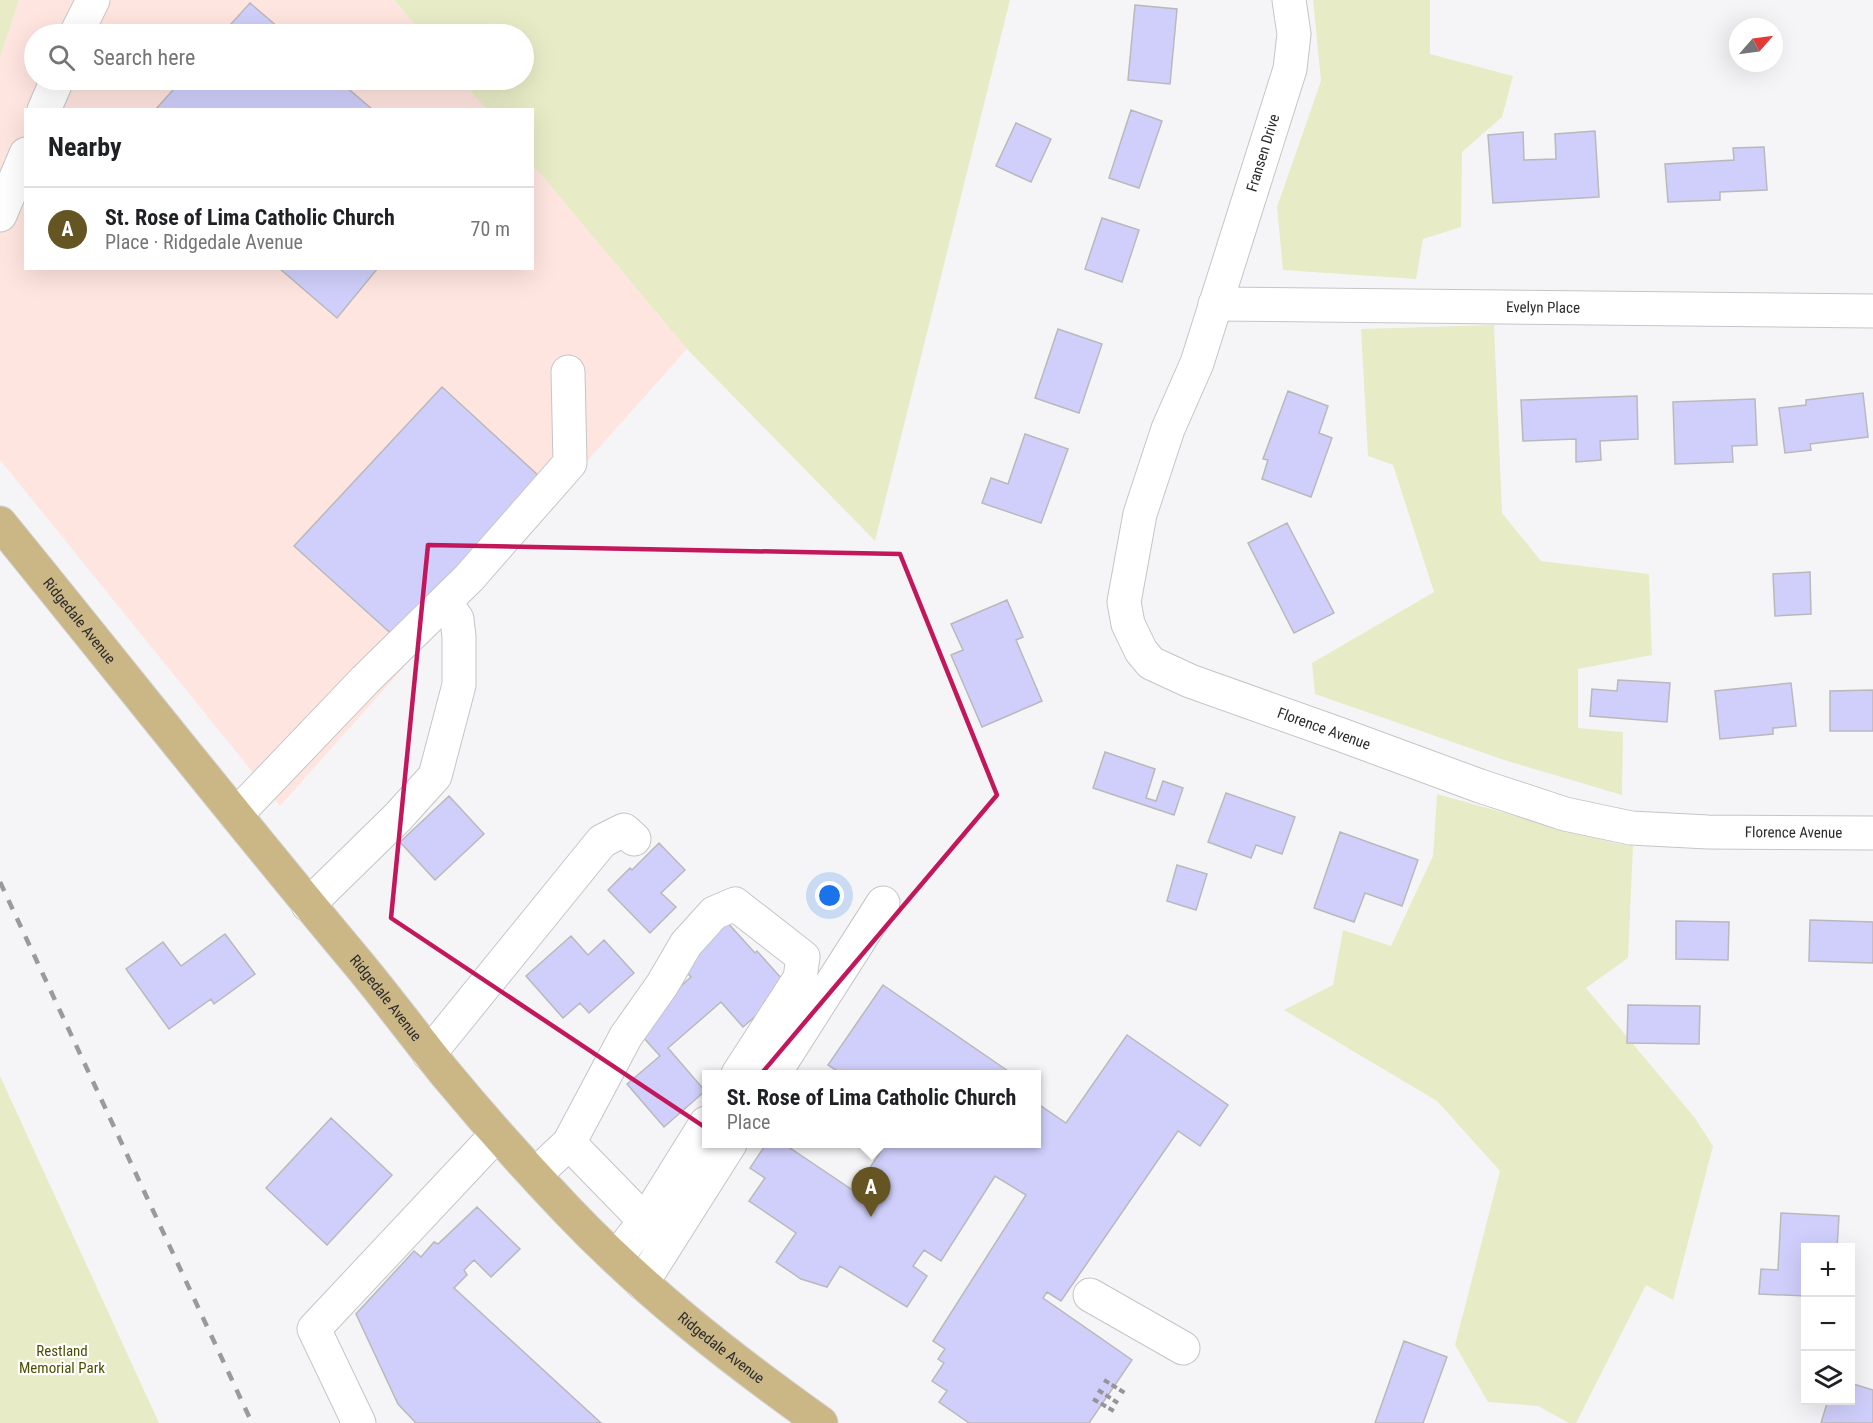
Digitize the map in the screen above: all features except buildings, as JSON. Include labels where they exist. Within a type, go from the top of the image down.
[{"type":"main road","name":"Ridgedale Avenue","points":[[0,523],[308,905],[358,963],[429,1054],[535,1176],[568,1212],[642,1283],[755,1376],[821,1423]]},
{"type":"street","points":[[81,24],[93,0]]},
{"type":"street","name":"Fransen Drive","points":[[1215,304],[1290,69],[1293,34],[1289,0]]},
{"type":"street","points":[[45,108],[53,90]]},
{"type":"street","points":[[0,215],[24,159]]},
{"type":"street","name":"Evelyn Place","points":[[1215,304],[1873,311]]},
{"type":"street","name":"Florence Avenue","points":[[1215,304],[1197,363],[1168,429],[1140,514],[1124,602],[1128,624],[1141,651],[1151,663],[1190,681],[1480,786],[1565,814],[1631,828],[1708,832],[1873,832]]},
{"type":"street","points":[[236,815],[365,680],[469,578],[570,463],[568,372]]},
{"type":"street","points":[[308,905],[398,818],[435,776],[459,685],[457,619],[445,602]]},
{"type":"street","points":[[429,1054],[602,841],[624,830],[634,838]]},
{"type":"street","points":[[777,1070],[884,903]]},
{"type":"street","points":[[535,1176],[569,1143],[626,1036],[662,985],[686,944],[714,913],[735,904],[803,957],[800,978],[741,1070]]},
{"type":"street","points":[[616,1258],[645,1221],[702,1129]]},
{"type":"street","points":[[358,1423],[314,1329],[497,1134]]},
{"type":"street","points":[[569,1143],[645,1221]]},
{"type":"street","points":[[642,1283],[727,1148]]},
{"type":"street","points":[[1090,1295],[1183,1348]]},
{"type":"path","points":[[1104,1380],[1125,1393]]},
{"type":"path","points":[[1098,1390],[1118,1403]]},
{"type":"path","points":[[1093,1399],[1113,1411]]},
{"type":"highlighted area","points":[[428,545],[900,554],[997,795],[712,1132],[391,918]]},
{"type":"shaded area","points":[[19,0],[394,0],[414,24],[24,24],[24,90],[470,90],[485,108],[24,108],[24,270],[534,270],[534,166],[687,349],[280,806],[0,460],[0,58]]},
{"type":"green space","points":[[0,0],[19,0],[0,58]]},
{"type":"green space","points":[[394,0],[1010,0],[875,541],[687,349],[534,166],[534,108],[485,108],[470,90],[534,90],[534,24],[414,24]]},
{"type":"green space","points":[[1313,0],[1430,0],[1430,54],[1513,76],[1502,117],[1462,152],[1461,227],[1423,239],[1416,279],[1283,270],[1277,207],[1321,81]]},
{"type":"green space","points":[[1494,325],[1502,513],[1541,561],[1649,574],[1652,655],[1578,669],[1578,728],[1623,732],[1622,795],[1504,760],[1315,694],[1312,663],[1434,592],[1393,465],[1368,456],[1361,329]]},
{"type":"green space","points":[[1437,794],[1614,843],[1633,846],[1628,958],[1586,988],[1695,1118],[1713,1146],[1673,1300],[1646,1285],[1576,1423],[1569,1423],[1538,1406],[1488,1402],[1455,1345],[1500,1171],[1437,1101],[1284,1010],[1333,985],[1343,930],[1391,946],[1433,856]]},
{"type":"green space","name":"Restland Memorial Park","points":[[0,1076],[159,1423],[0,1423]]},
{"type":"railway","points":[[0,882],[252,1423]]},
{"type":"place","name":"St. Rose of Lima Catholic Church","points":[[871,1217]]}]
